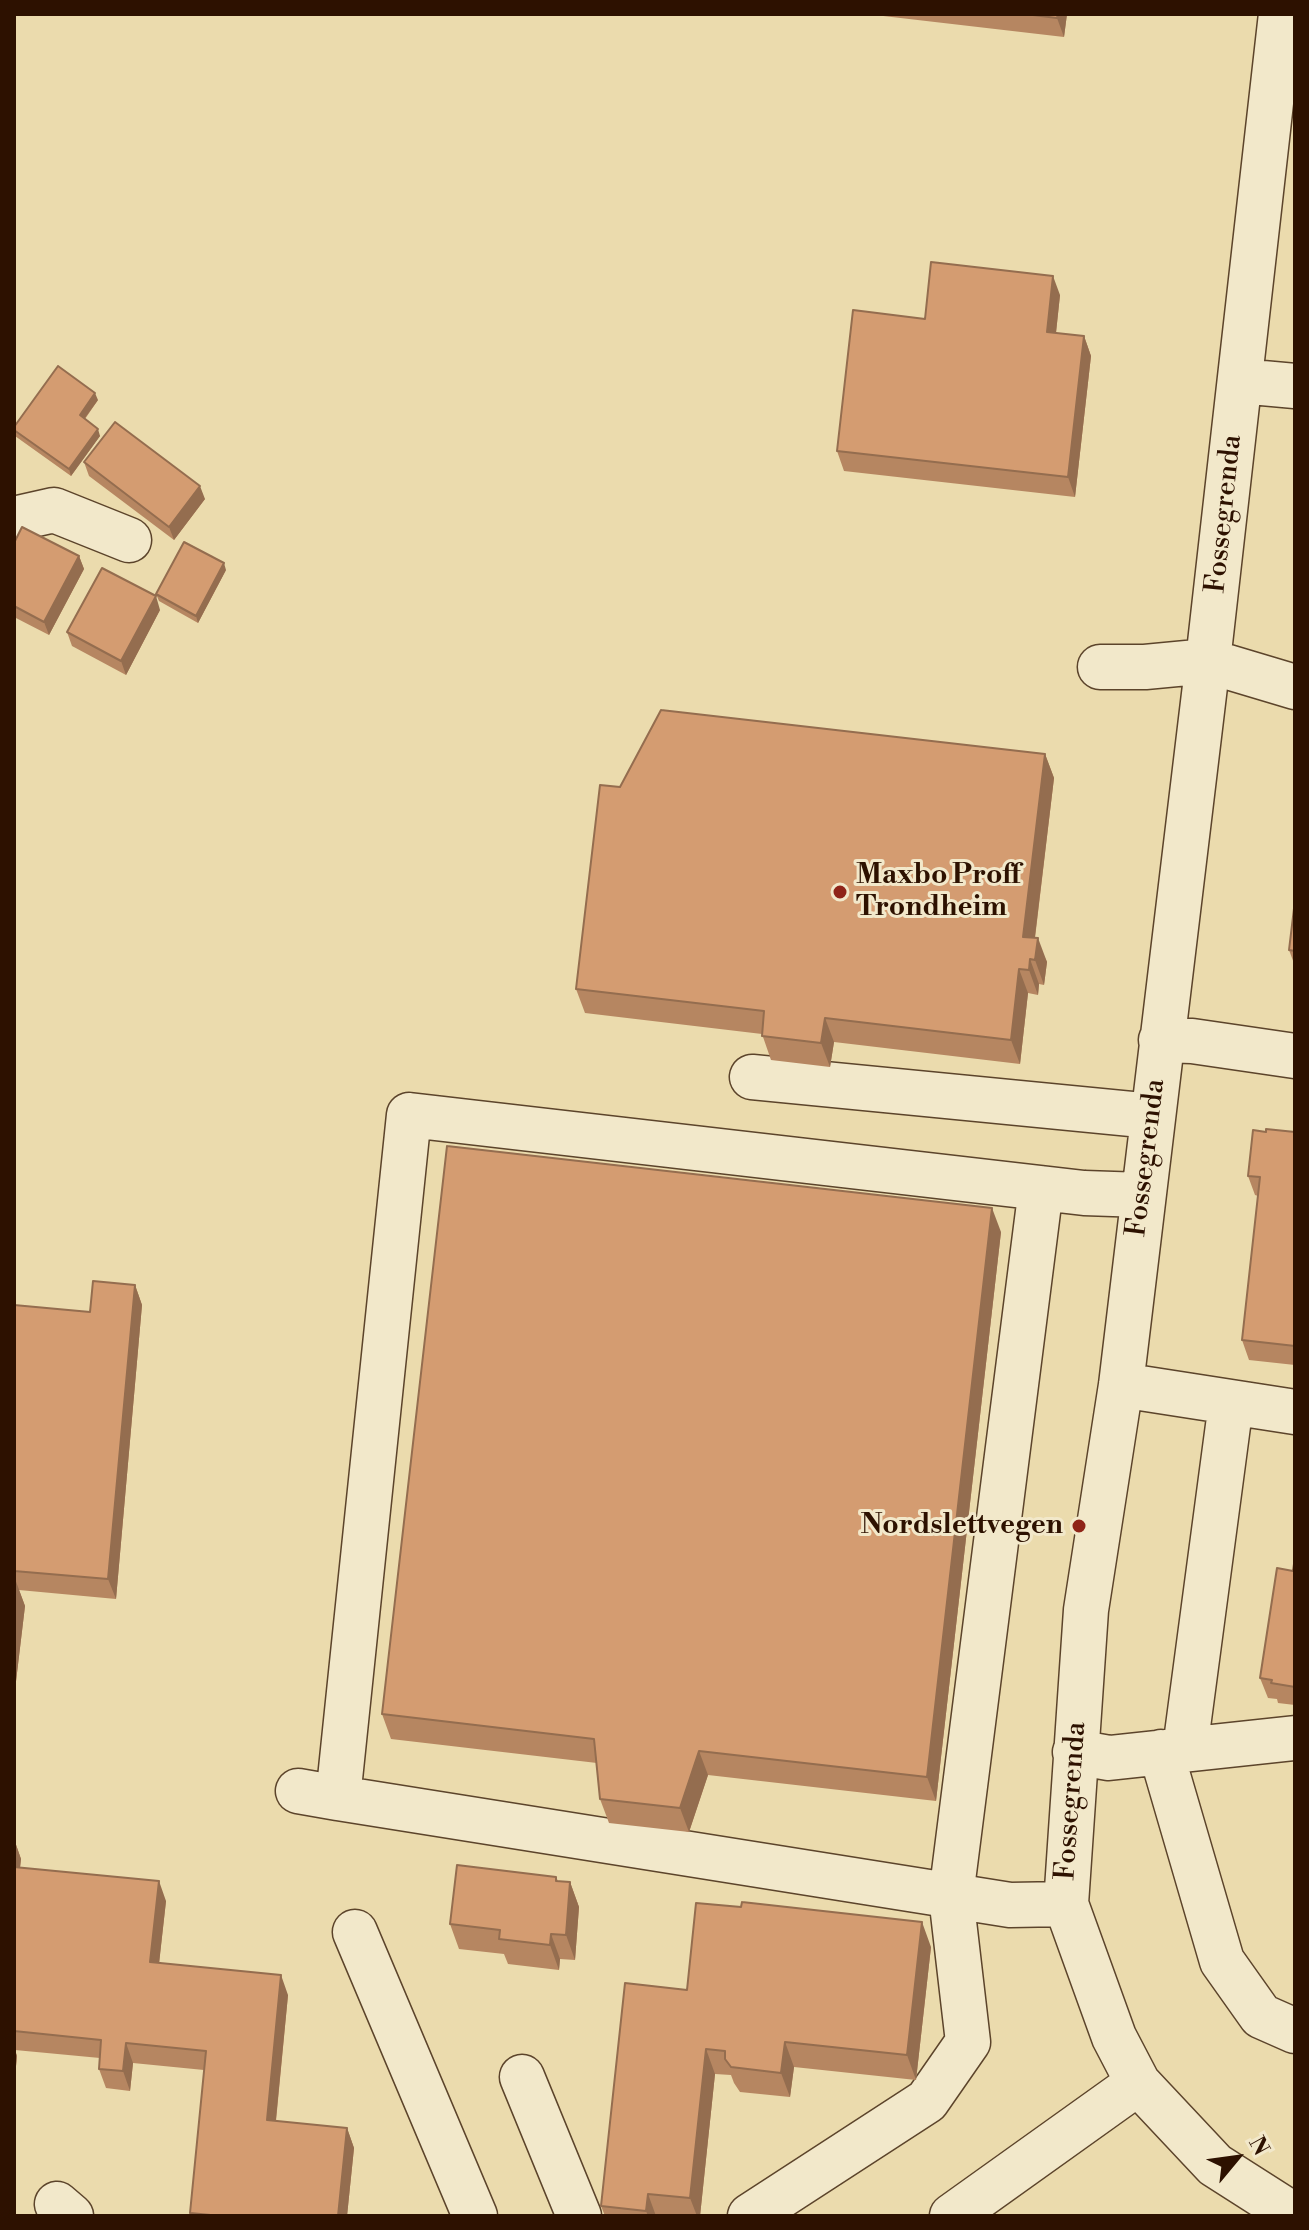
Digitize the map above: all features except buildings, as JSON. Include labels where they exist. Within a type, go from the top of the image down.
[{"type":"street","name":"Fossegrenda","points":[[1281,14],[1281,139],[1240,381],[1121,1385],[1086,1610],[1066,1904],[1114,2037],[1138,2083],[1215,2165],[1295,2216]]},
{"type":"street","points":[[1240,381],[1295,386]]},
{"type":"street","points":[[14,519],[54,510],[129,540]]},
{"type":"street","points":[[1100,667],[1145,667],[1208,661],[1295,687]]},
{"type":"street","points":[[1161,1040],[1192,1041],[1295,1056]]},
{"type":"street","points":[[752,1077],[1152,1116]]},
{"type":"street","points":[[1066,1904],[1010,1905],[318,1794],[409,1115],[1084,1193],[1143,1195]]},
{"type":"street","points":[[750,2216],[927,2101],[968,2042],[951,1896],[1041,1188]]},
{"type":"street","points":[[1121,1385],[1295,1412]]},
{"type":"street","points":[[1231,1403],[1173,1750],[1222,1961],[1261,2016],[1295,2031]]},
{"type":"street","points":[[1075,1752],[1109,1758],[1295,1738]]},
{"type":"street","points":[[355,1932],[475,2216]]},
{"type":"street","points":[[522,2077],[579,2216]]},
{"type":"street","points":[[952,2216],[1138,2083]]},
{"type":"place","name":"Maxbo Proff Trondheim","points":[[840,892]]},
{"type":"place","name":"Nordslettvegen","points":[[1079,1526]]}]
